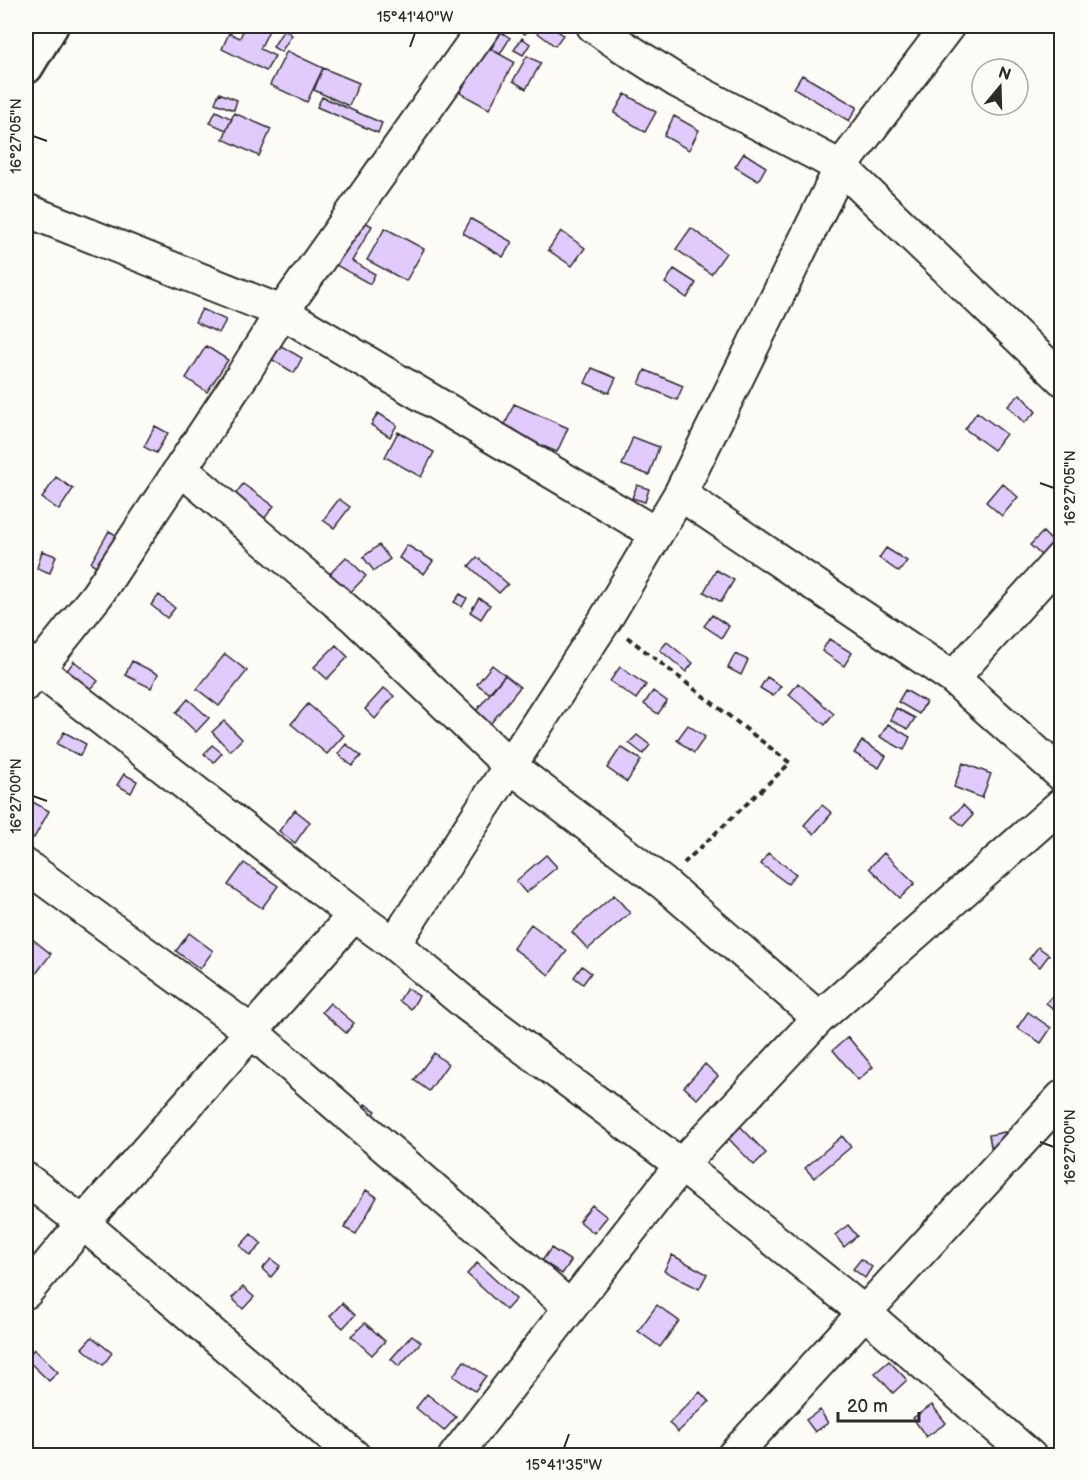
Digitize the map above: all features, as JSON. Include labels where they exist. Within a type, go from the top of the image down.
[{"type":"main road","points":[[26,67],[51,26]]},
{"type":"street","points":[[485,26],[282,312],[181,470],[97,595],[30,672],[394,944],[466,1004],[681,1165],[865,1313],[1030,1455]]},
{"type":"street","points":[[593,26],[677,81],[841,167],[1062,379]]},
{"type":"street","points":[[394,944],[605,620],[680,494],[841,167],[948,26]]},
{"type":"street","points":[[26,210],[282,312],[655,533]]},
{"type":"street","points":[[181,470],[353,616],[510,766],[663,883],[819,1018]]},
{"type":"street","points":[[680,494],[953,678],[1062,775]]},
{"type":"street","points":[[953,678],[1062,558]]},
{"type":"street","points":[[455,1455],[681,1165],[819,1018],[1062,804]]},
{"type":"street","points":[[26,866],[252,1032],[570,1307]]},
{"type":"street","points":[[26,1292],[83,1223],[354,915]]},
{"type":"street","points":[[733,1455],[1062,1097]]},
{"type":"street","points":[[26,1179],[83,1223],[354,1455]]},
{"type":"path","points":[[605,620],[790,763],[663,883]]},
{"type":"building","points":[[245,26],[271,26],[260,49],[275,56],[266,71],[222,49],[229,33],[240,38]]},
{"type":"building","points":[[513,26],[531,26],[525,34]]},
{"type":"building","points":[[531,26],[551,26],[563,35],[555,46]]},
{"type":"building","points":[[284,29],[292,35],[281,52],[273,47]]},
{"type":"building","points":[[501,32],[510,38],[500,54],[491,49]]},
{"type":"building","points":[[522,38],[530,44],[523,55],[514,50]]},
{"type":"building","points":[[485,46],[514,62],[489,109],[460,93]]},
{"type":"building","points":[[287,51],[323,68],[307,102],[270,85]]},
{"type":"building","points":[[527,56],[541,63],[526,89],[513,81]]},
{"type":"building","points":[[323,68],[359,83],[349,106],[314,90]]},
{"type":"building","points":[[802,75],[857,107],[849,121],[794,88]]},
{"type":"building","points":[[219,93],[237,100],[234,110],[215,103]]},
{"type":"building","points":[[625,94],[656,112],[645,132],[614,113]]},
{"type":"building","points":[[322,97],[382,123],[378,133],[317,107]]},
{"type":"building","points":[[216,111],[232,119],[226,130],[210,123]]},
{"type":"building","points":[[234,113],[271,129],[259,156],[223,139]]},
{"type":"building","points":[[674,116],[699,130],[689,150],[664,136]]},
{"type":"building","points":[[744,153],[766,167],[758,181],[735,167]]},
{"type":"building","points":[[471,219],[512,242],[503,257],[463,233]]},
{"type":"building","points":[[361,220],[372,226],[352,261],[375,274],[370,284],[336,265]]},
{"type":"building","points":[[385,228],[424,249],[406,281],[367,260]]},
{"type":"building","points":[[691,228],[726,253],[711,274],[676,249]]},
{"type":"building","points":[[561,231],[585,248],[572,266],[548,250]]},
{"type":"building","points":[[674,269],[696,283],[687,298],[665,283]]},
{"type":"building","points":[[202,309],[226,320],[219,333],[195,322]]},
{"type":"building","points":[[276,343],[302,358],[294,373],[268,357]]},
{"type":"building","points":[[206,346],[228,360],[207,392],[186,378]]},
{"type":"building","points":[[592,368],[616,378],[609,393],[585,383]]},
{"type":"building","points":[[645,370],[683,386],[677,400],[639,384]]},
{"type":"building","points":[[1020,394],[1036,412],[1024,423],[1008,406]]},
{"type":"building","points":[[514,404],[568,428],[557,452],[503,429]]},
{"type":"building","points":[[977,412],[1006,434],[994,450],[965,429]]},
{"type":"building","points":[[378,413],[397,425],[390,437],[371,425]]},
{"type":"building","points":[[155,426],[168,433],[156,453],[144,447]]},
{"type":"building","points":[[398,432],[434,452],[421,477],[385,457]]},
{"type":"building","points":[[633,437],[659,447],[649,475],[622,465]]},
{"type":"building","points":[[56,477],[73,489],[59,510],[42,498]]},
{"type":"building","points":[[1002,483],[1018,497],[1002,516],[986,502]]},
{"type":"building","points":[[243,484],[274,506],[264,519],[233,497]]},
{"type":"building","points":[[637,485],[649,489],[645,502],[632,498]]},
{"type":"building","points":[[339,499],[350,507],[334,528],[323,520]]},
{"type":"building","points":[[109,531],[123,539],[105,571],[91,563]]},
{"type":"building","points":[[1043,532],[1054,543],[1042,556],[1030,545]]},
{"type":"building","points":[[379,545],[390,559],[374,571],[363,557]]},
{"type":"building","points":[[407,545],[433,561],[424,574],[399,558]]},
{"type":"building","points":[[886,548],[907,561],[899,572],[879,558]]},
{"type":"building","points":[[42,551],[56,556],[50,573],[37,568]]},
{"type":"building","points":[[346,557],[366,576],[346,597],[326,578]]},
{"type":"building","points":[[477,557],[508,584],[499,593],[469,566]]},
{"type":"building","points":[[716,570],[734,580],[721,602],[704,592]]},
{"type":"building","points":[[460,594],[467,598],[462,607],[454,602]]},
{"type":"building","points":[[159,595],[175,608],[167,618],[151,605]]},
{"type":"building","points":[[479,598],[490,605],[481,619],[470,612]]},
{"type":"building","points":[[712,615],[729,626],[722,638],[704,626]]},
{"type":"building","points":[[829,639],[852,653],[844,666],[822,651]]},
{"type":"building","points":[[667,642],[693,663],[686,672],[660,650]]},
{"type":"building","points":[[336,645],[348,657],[327,679],[314,667]]},
{"type":"building","points":[[225,654],[247,671],[219,706],[197,689]]},
{"type":"building","points":[[735,654],[748,660],[741,675],[728,668]]},
{"type":"building","points":[[74,661],[98,681],[89,691],[66,672]]},
{"type":"building","points":[[132,661],[158,674],[151,688],[125,675]]},
{"type":"building","points":[[492,665],[505,675],[489,693],[477,684]]},
{"type":"building","points":[[620,667],[646,685],[636,699],[610,681]]},
{"type":"building","points":[[505,675],[520,687],[483,733],[468,721]]},
{"type":"building","points":[[767,677],[781,686],[773,696],[760,688]]},
{"type":"building","points":[[798,683],[834,714],[825,725],[789,695]]},
{"type":"building","points":[[384,688],[394,696],[375,719],[365,709]]},
{"type":"building","points":[[905,690],[926,702],[919,714],[898,702]]},
{"type":"building","points":[[653,691],[667,701],[658,714],[644,704]]},
{"type":"building","points":[[188,699],[209,718],[196,732],[176,713]]},
{"type":"building","points":[[308,704],[344,735],[327,754],[291,724]]},
{"type":"building","points":[[896,708],[915,718],[908,729],[890,720]]},
{"type":"building","points":[[224,721],[242,739],[230,751],[212,732]]},
{"type":"building","points":[[888,724],[910,737],[904,750],[880,737]]},
{"type":"building","points":[[688,725],[705,737],[694,753],[677,740]]},
{"type":"building","points":[[64,732],[86,744],[80,756],[57,744]]},
{"type":"building","points":[[637,735],[650,745],[643,754],[629,743]]},
{"type":"building","points":[[862,741],[886,756],[879,768],[854,753]]},
{"type":"building","points":[[346,744],[361,756],[352,766],[338,754]]},
{"type":"building","points":[[212,745],[222,753],[214,762],[204,754]]},
{"type":"building","points":[[621,747],[641,760],[627,782],[607,768]]},
{"type":"building","points":[[963,763],[991,774],[982,798],[954,787]]},
{"type":"building","points":[[124,774],[137,781],[131,793],[117,785]]},
{"type":"building","points":[[31,801],[49,811],[34,838],[26,834],[26,811]]},
{"type":"building","points":[[822,805],[832,813],[814,834],[804,825]]},
{"type":"building","points":[[963,805],[973,815],[963,826],[952,817]]},
{"type":"building","points":[[295,810],[310,822],[295,843],[279,831]]},
{"type":"building","points":[[768,853],[796,874],[788,884],[761,864]]},
{"type":"building","points":[[884,853],[915,883],[900,898],[869,868]]},
{"type":"building","points":[[546,855],[557,867],[526,893],[516,881]]},
{"type":"building","points":[[244,863],[278,886],[262,908],[228,885]]},
{"type":"building","points":[[614,895],[630,913],[588,949],[572,932]]},
{"type":"building","points":[[531,924],[567,951],[549,975],[513,948]]},
{"type":"building","points":[[189,933],[213,951],[200,969],[176,951]]},
{"type":"building","points":[[26,934],[51,954],[35,975],[26,968]]},
{"type":"building","points":[[1038,947],[1049,955],[1040,967],[1029,959]]},
{"type":"building","points":[[582,966],[591,973],[583,984],[574,977]]},
{"type":"building","points":[[407,988],[419,996],[411,1009],[399,1001]]},
{"type":"building","points":[[1055,993],[1062,998],[1062,1010],[1059,1013],[1046,1003]]},
{"type":"building","points":[[330,1003],[354,1023],[346,1033],[322,1012]]},
{"type":"building","points":[[1028,1012],[1051,1028],[1041,1043],[1017,1028]]},
{"type":"building","points":[[848,1037],[873,1067],[858,1080],[833,1050]]},
{"type":"building","points":[[434,1053],[448,1064],[429,1091],[414,1080]]},
{"type":"building","points":[[705,1064],[718,1076],[697,1099],[684,1087]]},
{"type":"building","points":[[365,1104],[376,1111],[367,1124],[356,1116]]},
{"type":"building","points":[[738,1124],[766,1153],[754,1165],[726,1136]]},
{"type":"building","points":[[1005,1132],[1008,1149],[992,1152],[989,1135]]},
{"type":"building","points":[[842,1136],[851,1147],[814,1178],[805,1168]]},
{"type":"building","points":[[366,1190],[377,1197],[356,1234],[344,1228]]},
{"type":"building","points":[[592,1205],[607,1217],[594,1233],[579,1221]]},
{"type":"building","points":[[848,1225],[857,1236],[844,1247],[835,1235]]},
{"type":"building","points":[[251,1234],[262,1244],[250,1256],[240,1246]]},
{"type":"building","points":[[551,1248],[571,1261],[562,1274],[542,1261]]},
{"type":"building","points":[[672,1255],[707,1274],[699,1289],[664,1271]]},
{"type":"building","points":[[271,1259],[280,1266],[271,1277],[262,1269]]},
{"type":"building","points":[[861,1259],[872,1267],[865,1278],[853,1269]]},
{"type":"building","points":[[477,1263],[516,1299],[506,1310],[467,1274]]},
{"type":"building","points":[[243,1287],[254,1297],[243,1309],[232,1298]]},
{"type":"building","points":[[342,1303],[355,1315],[343,1328],[330,1316]]},
{"type":"building","points":[[657,1305],[679,1321],[660,1347],[638,1331]]},
{"type":"building","points":[[365,1323],[385,1341],[372,1355],[351,1336]]},
{"type":"building","points":[[412,1335],[421,1342],[399,1366],[391,1359]]},
{"type":"building","points":[[92,1337],[112,1353],[103,1365],[82,1348]]},
{"type":"building","points":[[34,1349],[58,1372],[49,1381],[26,1359]]},
{"type":"building","points":[[464,1361],[486,1376],[475,1391],[453,1376]]},
{"type":"building","points":[[889,1361],[907,1380],[893,1393],[875,1373]]},
{"type":"building","points":[[700,1392],[709,1402],[678,1432],[669,1423]]},
{"type":"building","points":[[427,1394],[456,1417],[444,1431],[416,1408]]},
{"type":"building","points":[[932,1405],[946,1423],[926,1437],[913,1418]]},
{"type":"building","points":[[820,1410],[828,1423],[815,1432],[806,1420]]}]
